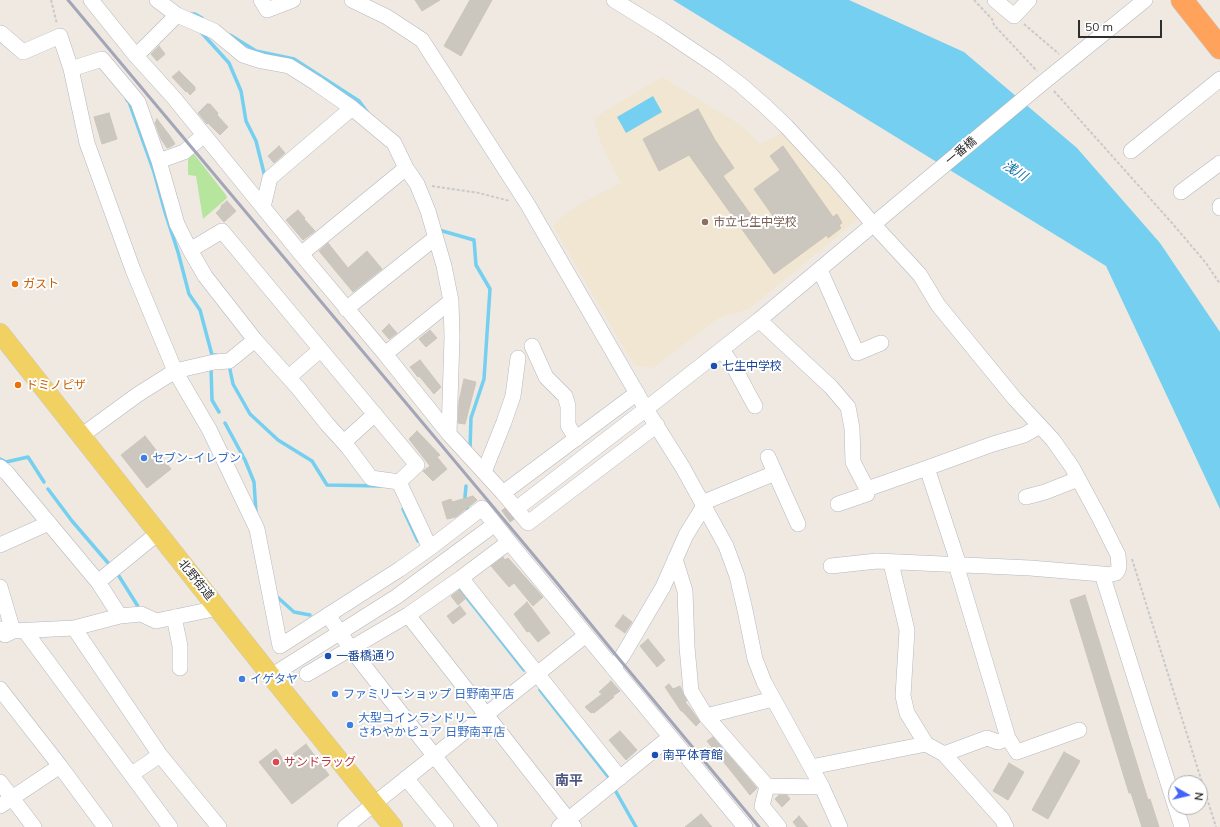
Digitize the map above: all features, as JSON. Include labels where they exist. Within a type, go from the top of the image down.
[{"type":"highway","points":[[1182,0],[1220,48]]},
{"type":"main road","name":"北野街道","points":[[0,332],[270,676],[393,827]]},
{"type":"street","points":[[91,0],[136,56],[174,98],[449,434],[503,493],[528,524],[657,425]]},
{"type":"street","points":[[157,0],[177,15],[214,31],[243,55],[262,61],[289,66],[352,108],[394,143],[406,168],[417,184],[428,211],[444,266],[451,301],[452,337],[449,434]]},
{"type":"street","points":[[261,0],[267,10],[293,0]]},
{"type":"street","points":[[352,0],[387,17],[422,40],[528,205],[646,409],[683,468],[726,546],[737,576],[755,658],[764,682],[822,787],[840,827]]},
{"type":"street","points":[[378,0],[387,17]]},
{"type":"street","points":[[614,0],[661,29],[741,85],[786,126],[833,177],[878,221],[920,275],[935,301],[952,323],[1006,388],[1056,444],[1078,479],[1118,555],[1119,567],[1116,573],[1108,575],[1030,568],[877,561],[831,566]]},
{"type":"street","points":[[996,0],[1014,16],[1028,0]]},
{"type":"street","name":"一番橋","points":[[520,506],[722,350],[1145,0]]},
{"type":"street","points":[[136,56],[177,15]]},
{"type":"street","points":[[1,33],[23,52],[60,36],[71,69],[87,142],[132,270],[175,371],[209,429],[257,529],[280,646],[400,569],[482,508],[745,827]]},
{"type":"street","points":[[71,69],[102,59],[138,102],[177,224],[205,276],[255,340],[289,377],[327,424],[344,442],[371,478],[399,482]]},
{"type":"street","points":[[1130,151],[1220,79]]},
{"type":"street","points":[[263,207],[270,178],[352,108]]},
{"type":"street","points":[[158,161],[184,152],[204,135]]},
{"type":"street","points":[[1187,183],[1220,164]]},
{"type":"street","points":[[301,254],[406,168]]},
{"type":"street","points":[[190,250],[222,231],[417,465],[399,482]]},
{"type":"street","points":[[346,309],[435,238]]},
{"type":"street","points":[[820,270],[857,353],[881,343]]},
{"type":"street","points":[[385,354],[451,301]]},
{"type":"street","points":[[759,320],[831,386],[848,407],[852,428],[853,462],[867,489],[867,494],[838,504]]},
{"type":"street","points":[[81,436],[138,395],[175,371],[214,362],[229,361],[255,340]]},
{"type":"street","points":[[532,346],[546,378],[565,396],[568,406],[568,425],[576,439]]},
{"type":"street","points":[[289,377],[320,350]]},
{"type":"street","points":[[722,350],[736,369],[755,406]]},
{"type":"street","points":[[484,472],[513,396],[518,358]]},
{"type":"street","points":[[503,493],[637,393]]},
{"type":"street","points":[[344,442],[375,414]]},
{"type":"street","points":[[867,489],[993,444],[1024,435],[1040,426]]},
{"type":"street","points":[[768,457],[798,524]]},
{"type":"street","points":[[0,467],[7,473],[98,582],[120,616]]},
{"type":"street","points":[[928,468],[959,564],[958,571],[1008,738],[1017,752],[1079,730]]},
{"type":"street","points":[[613,668],[623,655],[663,587],[686,535],[703,504],[775,472]]},
{"type":"street","points":[[1026,497],[1045,492],[1078,479]]},
{"type":"street","points":[[399,482],[430,548]]},
{"type":"street","points":[[0,545],[49,523]]},
{"type":"street","points":[[270,676],[396,597],[487,530]]},
{"type":"street","points":[[98,582],[158,533]]},
{"type":"street","points":[[307,674],[408,615],[509,542]]},
{"type":"street","points":[[675,560],[685,591],[687,648],[691,691],[706,716],[767,786],[822,787]]},
{"type":"street","points":[[891,562],[907,630],[904,696],[908,713],[926,744],[944,754],[996,813],[1006,827]]},
{"type":"street","points":[[1102,574],[1182,827]]},
{"type":"street","points":[[461,578],[620,778]]},
{"type":"street","points":[[0,587],[10,632],[132,774],[170,827]]},
{"type":"street","points":[[10,632],[74,628],[120,616],[141,614],[156,621],[218,608]]},
{"type":"street","points":[[328,615],[351,649],[490,827]]},
{"type":"street","points":[[408,615],[486,714],[567,824],[670,737]]},
{"type":"street","points":[[174,617],[180,646],[180,668]]},
{"type":"street","points":[[74,628],[160,754],[219,827]]},
{"type":"street","points":[[345,827],[586,635]]},
{"type":"street","points":[[0,688],[105,827]]},
{"type":"street","points":[[706,716],[773,699]]},
{"type":"street","points":[[944,754],[987,738],[998,742],[1008,738]]},
{"type":"street","points":[[811,767],[926,744]]},
{"type":"street","points":[[132,774],[160,754]]},
{"type":"street","points":[[6,802],[60,766]]},
{"type":"street","points":[[406,778],[446,827]]},
{"type":"street","points":[[0,782],[6,802],[34,827]]},
{"type":"street","points":[[767,786],[762,806],[779,827]]},
{"type":"path","points":[[51,0],[60,36]]},
{"type":"path","points":[[974,0],[992,19],[994,25],[1043,83],[1172,223],[1206,263],[1220,284]]},
{"type":"path","points":[[1014,16],[1060,54],[1067,63]]},
{"type":"path","points":[[417,184],[479,193],[528,205]]},
{"type":"shaded area","name":"市立七生中学校","points":[[662,77],[739,124],[760,144],[785,131],[858,219],[749,309],[718,318],[653,368],[634,365],[553,226],[565,214],[584,202],[621,183],[601,144],[594,118]]},
{"type":"green space","points":[[194,154],[227,198],[203,219],[196,176],[188,175],[188,157]]},
{"type":"water","name":"浅川","points":[[673,0],[849,0],[964,52],[1077,148],[1160,243],[1220,332],[1220,509],[1106,266]]},
{"type":"water","points":[[653,96],[662,112],[626,133],[617,117]]},
{"type":"building","points":[[415,0],[440,0],[422,11]]},
{"type":"building","points":[[470,0],[492,0],[461,56],[444,46]]},
{"type":"building","points":[[159,46],[165,54],[157,61],[151,54]]},
{"type":"building","points":[[179,71],[195,87],[195,90],[190,95],[172,77]]},
{"type":"building","points":[[207,104],[210,104],[218,113],[217,115],[228,127],[220,135],[208,123],[207,124],[198,113]]},
{"type":"building","points":[[698,109],[715,140],[734,168],[723,176],[759,226],[773,216],[754,189],[780,170],[770,156],[783,146],[833,217],[837,214],[842,223],[839,225],[841,228],[828,238],[827,235],[774,274],[689,155],[659,171],[643,139]]},
{"type":"building","points":[[109,113],[117,139],[102,144],[94,117]]},
{"type":"building","points":[[157,119],[175,144],[170,147],[167,148],[161,139],[155,123]]},
{"type":"building","points":[[279,146],[285,153],[274,163],[268,156]]},
{"type":"building","points":[[227,201],[236,211],[224,222],[216,213]]},
{"type":"building","points":[[298,210],[315,231],[303,240],[286,220]]},
{"type":"building","points":[[328,243],[348,268],[367,251],[382,269],[353,292],[319,251]]},
{"type":"building","points":[[389,324],[397,333],[389,339],[382,331]]},
{"type":"building","points":[[430,330],[437,338],[426,347],[419,339]]},
{"type":"building","points":[[420,360],[441,387],[434,394],[410,367]]},
{"type":"building","points":[[464,379],[476,382],[465,424],[458,423],[459,401]]},
{"type":"building","points":[[417,431],[440,455],[437,457],[447,469],[433,481],[423,471],[430,466],[409,439]]},
{"type":"building","points":[[145,436],[171,469],[147,488],[121,455]]},
{"type":"building","points":[[473,496],[477,500],[456,517],[447,519],[442,502],[451,499],[452,502]]},
{"type":"building","points":[[503,557],[505,560],[508,558],[543,597],[533,606],[514,583],[509,587],[491,566]]},
{"type":"building","points":[[459,590],[466,598],[458,605],[451,596]]},
{"type":"building","points":[[1085,595],[1148,800],[1150,799],[1159,827],[1142,827],[1131,793],[1129,793],[1070,600]]},
{"type":"building","points":[[527,602],[550,633],[538,642],[529,631],[527,632],[514,614]]},
{"type":"building","points":[[460,606],[466,614],[453,624],[447,616]]},
{"type":"building","points":[[623,615],[632,622],[625,633],[615,626]]},
{"type":"building","points":[[648,639],[665,660],[657,667],[640,646]]},
{"type":"building","points":[[611,681],[620,691],[594,713],[591,713],[585,707],[602,694],[599,692]]},
{"type":"building","points":[[669,684],[673,689],[680,686],[687,701],[685,702],[700,722],[696,726],[681,711],[665,687]]},
{"type":"building","points":[[620,731],[637,750],[626,760],[609,740]]},
{"type":"building","points":[[713,737],[757,788],[750,795],[707,741]]},
{"type":"building","points":[[306,744],[329,775],[292,804],[259,762],[276,749],[284,761]]},
{"type":"building","points":[[1064,752],[1080,761],[1048,819],[1032,810]]},
{"type":"building","points":[[1009,763],[1024,772],[1008,800],[993,791]]},
{"type":"building","points":[[779,795],[787,795],[790,799],[782,807],[775,799]]},
{"type":"building","points":[[701,814],[712,827],[685,827]]},
{"type":"building","points":[[799,816],[808,827],[797,827],[793,822]]},
{"type":"waterway","points":[[190,14],[195,14],[202,18]]},
{"type":"waterway","points":[[200,31],[229,63],[241,91],[246,121],[256,141],[265,177]]},
{"type":"waterway","points":[[230,35],[256,51],[294,59],[359,101],[368,113]]},
{"type":"waterway","points":[[127,100],[154,172],[189,294],[200,310],[212,355],[216,355]]},
{"type":"waterway","points":[[439,230],[474,240],[476,265],[490,289],[484,379],[471,418],[470,449]]},
{"type":"waterway","points":[[229,365],[233,384],[250,414],[278,440],[312,461],[327,485],[380,486]]},
{"type":"waterway","points":[[211,367],[212,400],[219,412]]},
{"type":"waterway","points":[[225,423],[245,460],[254,482],[256,513]]},
{"type":"waterway","points":[[0,459],[6,462],[28,457],[44,482]]},
{"type":"waterway","points":[[466,486],[465,497],[468,511]]},
{"type":"waterway","points":[[48,489],[72,521],[109,564]]},
{"type":"waterway","points":[[403,509],[418,541]]},
{"type":"waterway","points":[[117,573],[139,608],[142,609]]},
{"type":"waterway","points":[[460,589],[524,670]]},
{"type":"waterway","points":[[275,595],[294,612],[310,615]]},
{"type":"waterway","points":[[540,690],[610,779]]},
{"type":"waterway","points":[[615,790],[636,827]]},
{"type":"tunnel","points":[[487,530],[520,506]]},
{"type":"railway","points":[[68,0],[557,583],[759,827]]},
{"type":"place","name":"市立七生中学校","points":[[705,222]]},
{"type":"place","name":"ガスト","points":[[15,284]]},
{"type":"place","name":"七生中学校","points":[[714,366]]},
{"type":"place","name":"ドミノピザ","points":[[18,385]]},
{"type":"place","name":"セブン-イレブン","points":[[144,458]]},
{"type":"place","name":"一番橋通り","points":[[328,656]]},
{"type":"place","name":"イゲタヤ","points":[[242,679]]},
{"type":"place","name":"ファミリーショップ 日野南平店","points":[[335,694]]},
{"type":"place","name":"大型コインランドリー さわやかピュア 日野南平店","points":[[350,725]]},
{"type":"place","name":"南平体育館","points":[[655,755]]},
{"type":"place","name":"サンドラッグ","points":[[276,762]]},
{"type":"district","name":"南平","points":[[569,781]]}]
